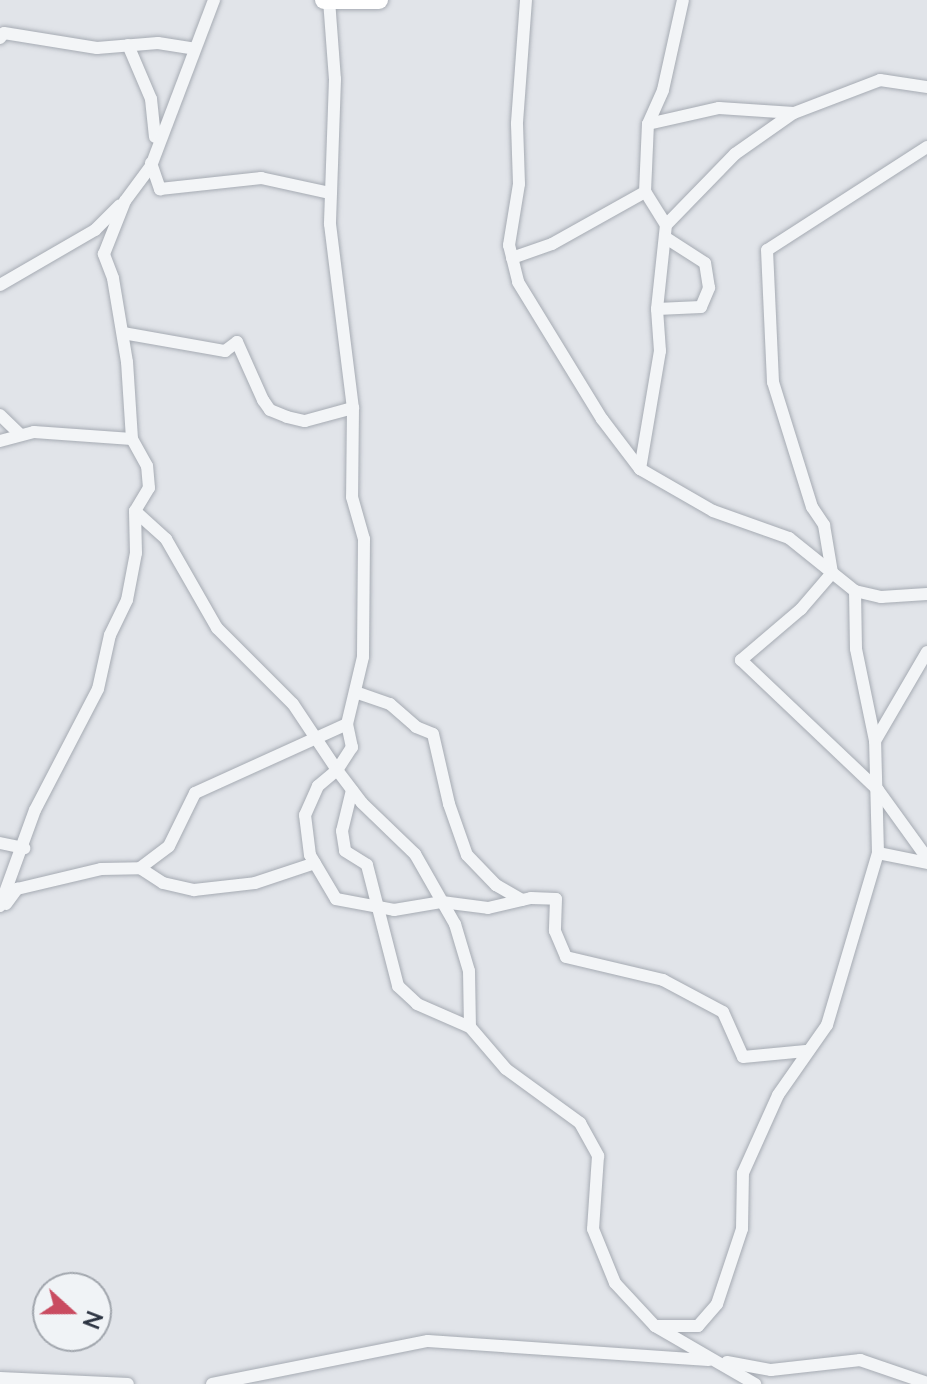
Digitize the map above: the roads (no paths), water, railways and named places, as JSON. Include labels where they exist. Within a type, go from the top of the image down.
[{"type":"main road","points":[[328,1],[379,0]]},
{"type":"street","points":[[0,285],[95,230],[125,201],[151,166],[214,0]]},
{"type":"street","points":[[526,0],[512,258],[518,282],[553,345],[640,469],[713,511],[789,538],[855,591],[881,597],[927,594]]},
{"type":"street","points":[[657,309],[701,307],[709,288],[705,263],[666,232],[645,192],[648,124],[663,90],[683,0]]},
{"type":"street","points":[[328,1],[335,79],[330,193],[353,408],[352,497],[364,539],[358,693],[347,724],[352,747],[337,770],[318,786],[305,815],[315,863],[336,899],[381,909],[442,902],[488,908],[522,900],[556,899],[555,931],[566,957],[663,980],[723,1012],[743,1057],[806,1051]]},
{"type":"street","points":[[0,38],[4,33],[97,48],[128,45],[195,49]]},
{"type":"street","points":[[128,45],[157,124],[151,166],[160,189],[261,178],[330,193]]},
{"type":"street","points":[[640,469],[660,351],[657,309],[666,232],[735,154],[763,129],[794,113],[880,80],[927,87]]},
{"type":"street","points":[[648,124],[719,108],[794,113]]},
{"type":"street","points":[[832,573],[824,525],[812,507],[773,382],[767,250],[927,147]]},
{"type":"street","points":[[512,258],[552,244],[645,192]]},
{"type":"street","points":[[0,906],[24,848],[35,810],[98,689],[110,635],[127,600],[136,553],[135,511],[149,488],[147,466],[132,439],[123,333],[104,254],[125,201]]},
{"type":"street","points":[[123,333],[225,351],[237,342],[263,400],[270,410],[287,417],[305,421],[353,408]]},
{"type":"street","points":[[0,415],[20,434]]},
{"type":"street","points":[[0,441],[20,434],[132,439]]},
{"type":"street","points":[[135,511],[166,539],[217,628],[270,677],[352,790],[415,854],[455,924],[469,971],[470,1027]]},
{"type":"street","points":[[832,573],[801,609],[741,660],[878,790],[927,860]]},
{"type":"street","points":[[655,1326],[698,1326],[717,1304],[742,1229],[743,1173],[778,1095],[827,1025],[878,853],[875,741],[856,649],[855,591]]},
{"type":"street","points":[[875,741],[927,652]]},
{"type":"street","points":[[358,693],[390,704],[416,727],[433,734],[449,804],[467,855],[496,885],[522,900]]},
{"type":"street","points":[[140,868],[169,846],[195,793],[347,724]]},
{"type":"street","points":[[352,790],[342,831],[345,851],[367,865],[381,909],[398,986],[417,1004],[470,1027],[506,1069],[580,1123],[598,1156],[593,1229],[615,1283],[655,1326],[755,1384]]},
{"type":"street","points":[[0,843],[24,848]]},
{"type":"street","points":[[878,853],[927,860]]},
{"type":"street","points":[[0,913],[17,889],[101,869],[140,868],[163,883],[194,890],[255,883],[315,863]]},
{"type":"street","points":[[212,1384],[428,1341],[711,1360],[771,1370],[860,1360],[927,1383]]},
{"type":"street","points":[[0,1378],[128,1384]]}]
